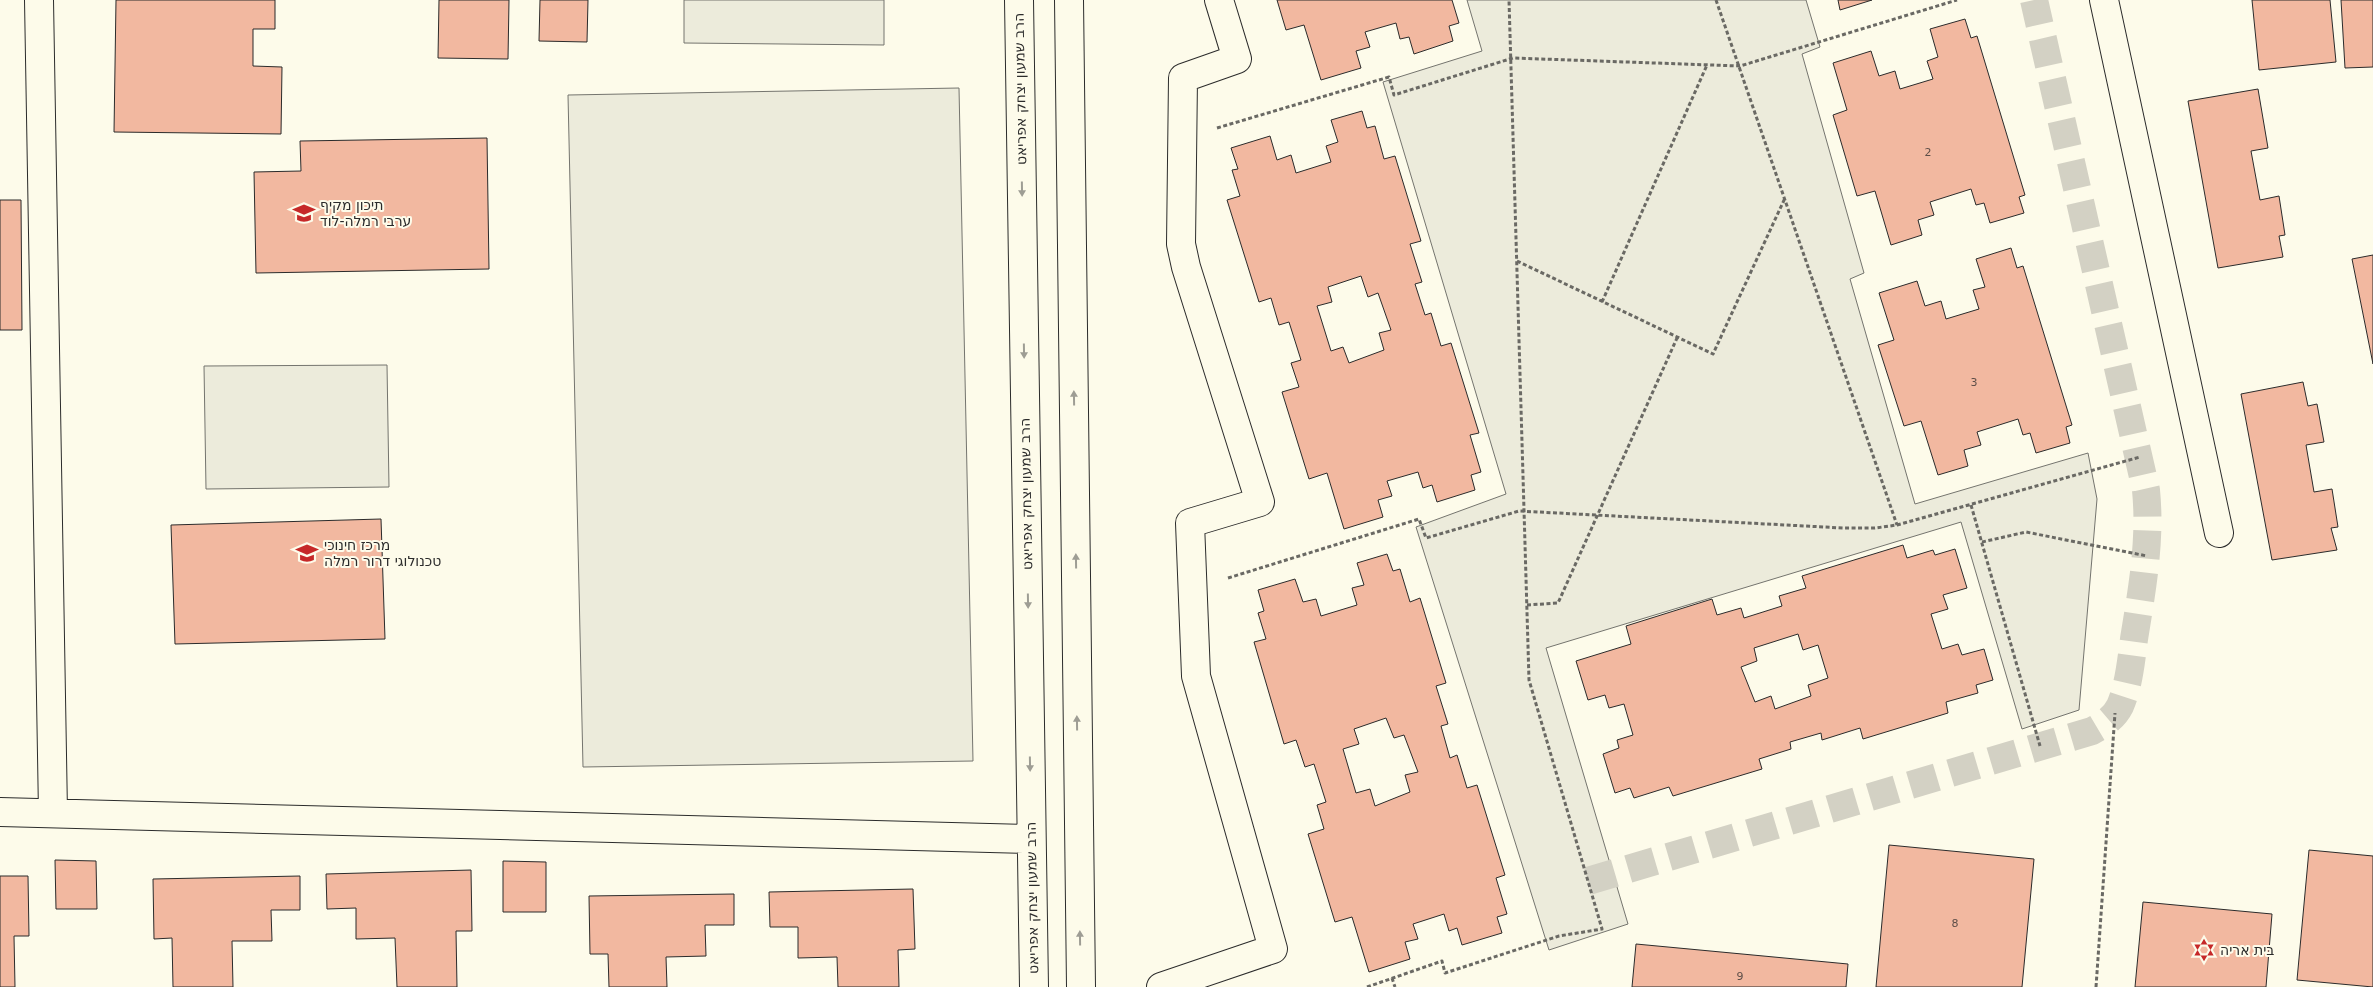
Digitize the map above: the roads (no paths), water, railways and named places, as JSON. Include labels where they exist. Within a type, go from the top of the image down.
[{"type":"street","points":[[39,0],[54,813]]},
{"type":"street","name":"הרב שמעון יצחק אפריאט","points":[[1019,0],[1034,987]]},
{"type":"street","points":[[1070,0],[1081,987]]},
{"type":"street","points":[[1161,987],[1273,949],[1196,676],[1190,523],[1260,502],[1186,267],[1181,244],[1183,78],[1238,59],[1219,0]]},
{"type":"street","points":[[2104,0],[2219,533]]},
{"type":"street","points":[[0,812],[1031,839]]},
{"type":"tunnel","points":[[1588,881],[2092,731],[2104,724],[2118,710],[2126,690],[2143,583],[2147,546],[2146,490],[2034,0]]},
{"type":"place","name":"תיכון מקיף ערבי רמלה-לוד","points":[[304,213]]},
{"type":"place","name":"מרכז חינוכי טכנולוגי דרור רמלה","points":[[307,553]]},
{"type":"place","name":"בית אריה","points":[[2204,950]]}]
